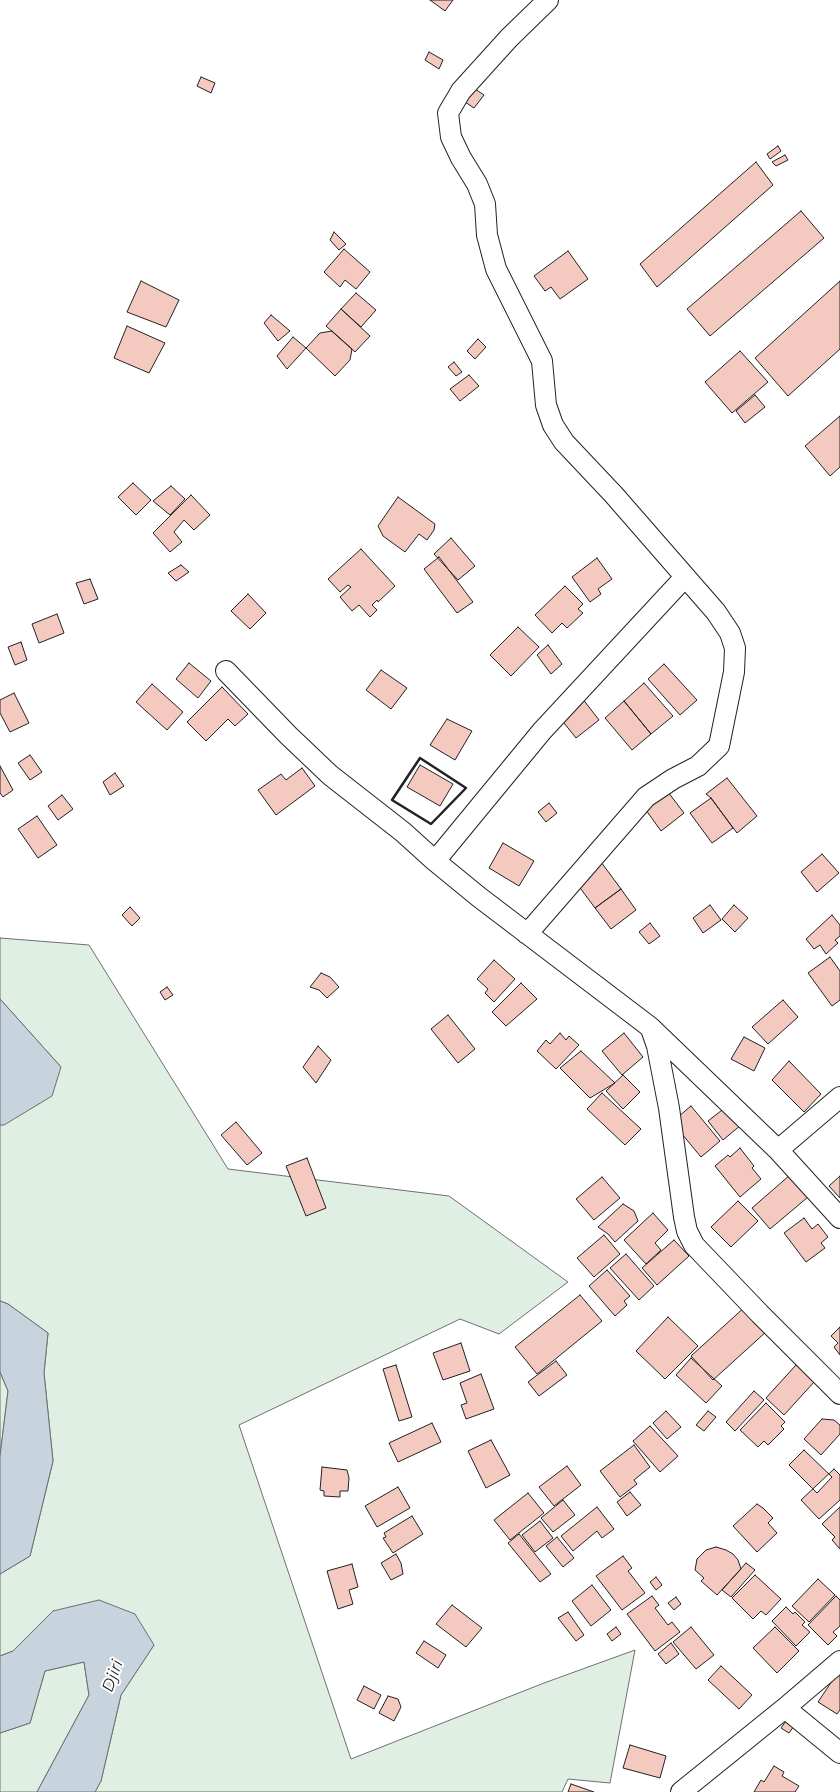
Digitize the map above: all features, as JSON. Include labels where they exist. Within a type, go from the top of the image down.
[{"type":"street","points":[[509,38],[530,0]]},
{"type":"street","points":[[527,934],[646,797],[673,779],[698,766],[719,746],[734,672],[735,648],[730,633],[716,612],[614,495],[564,442],[553,425],[546,405],[542,361],[496,269],[487,235],[486,204],[451,137],[448,112],[461,91],[509,38],[548,0]]},
{"type":"street","points":[[435,861],[542,731],[685,577]]},
{"type":"street","points":[[226,671],[330,775],[527,934],[650,1027],[778,1150],[840,1218]]},
{"type":"street","points":[[650,1027],[657,1046],[669,1108],[684,1217],[687,1231],[694,1245],[840,1394]]},
{"type":"street","points":[[778,1150],[840,1097]]},
{"type":"street","points":[[681,1792],[840,1661]]},
{"type":"street","points":[[785,1708],[840,1754]]},
{"type":"green space","points":[[0,938],[89,945],[228,1169],[449,1196],[568,1282],[499,1334],[460,1319],[239,1425],[351,1759],[544,1683],[635,1650],[610,1783],[568,1779],[562,1792],[95,1792],[101,1781],[121,1695],[154,1645],[53,1611],[13,1651],[0,1656],[0,1574],[30,1556],[53,1461],[44,1373],[48,1333],[8,1304],[0,1301],[0,1125],[4,1124],[61,1067],[0,999]]},
{"type":"green space","points":[[0,1372],[8,1391],[0,1456]]},
{"type":"green space","points":[[84,1662],[89,1695],[37,1792],[0,1792],[0,1733],[30,1723],[45,1671]]},
{"type":"water","points":[[0,999],[61,1067],[52,1096],[4,1125],[0,1125]]},
{"type":"water","points":[[0,1301],[8,1304],[48,1333],[44,1373],[53,1461],[30,1556],[0,1574],[0,1456],[8,1391],[0,1372]]},
{"type":"water","name":"Djiri","points":[[99,1600],[135,1614],[154,1645],[121,1695],[101,1781],[95,1792],[37,1792],[89,1695],[84,1662],[45,1671],[30,1723],[0,1733],[0,1656],[13,1651],[53,1611]]},
{"type":"building","points":[[430,0],[453,0],[445,11]]},
{"type":"building","points":[[429,52],[443,60],[439,69],[425,60]]},
{"type":"building","points":[[201,77],[215,83],[211,93],[197,86]]},
{"type":"building","points":[[475,89],[484,95],[474,108],[465,102]]},
{"type":"building","points":[[778,146],[781,151],[770,159],[767,154]]},
{"type":"building","points":[[785,155],[788,160],[776,166],[772,162]]},
{"type":"building","points":[[756,162],[773,185],[657,287],[640,264]]},
{"type":"building","points":[[801,211],[824,238],[710,336],[687,309]]},
{"type":"building","points":[[334,232],[346,244],[339,250],[330,240]]},
{"type":"building","points":[[344,249],[370,272],[356,289],[345,280],[340,287],[324,272]]},
{"type":"building","points":[[568,251],[588,279],[560,299],[551,287],[545,291],[534,276]]},
{"type":"building","points":[[141,281],[179,300],[166,327],[127,312]]},
{"type":"building","points":[[840,281],[840,349],[788,396],[755,358]]},
{"type":"building","points":[[356,293],[376,310],[361,327],[341,309]]},
{"type":"building","points":[[341,309],[370,336],[355,352],[326,326]]},
{"type":"building","points":[[271,315],[290,331],[278,341],[264,323]]},
{"type":"building","points":[[127,326],[165,343],[149,373],[114,358]]},
{"type":"building","points":[[332,331],[352,349],[350,360],[335,376],[306,348],[320,333]]},
{"type":"building","points":[[293,337],[306,348],[287,369],[277,356]]},
{"type":"building","points":[[478,339],[486,347],[475,359],[467,351]]},
{"type":"building","points":[[740,351],[768,382],[732,413],[705,382]]},
{"type":"building","points":[[454,362],[462,372],[456,376],[448,367]]},
{"type":"building","points":[[469,375],[479,386],[460,401],[450,389]]},
{"type":"building","points":[[755,395],[765,407],[745,423],[736,411]]},
{"type":"building","points":[[840,416],[840,467],[830,476],[805,446]]},
{"type":"building","points":[[133,483],[151,500],[136,515],[118,497]]},
{"type":"building","points":[[171,486],[185,499],[170,515],[153,501]]},
{"type":"building","points":[[191,495],[210,515],[194,530],[184,520],[174,532],[182,542],[170,552],[153,533]]},
{"type":"building","points":[[398,497],[435,524],[434,530],[427,540],[419,534],[405,552],[383,536],[378,526]]},
{"type":"building","points":[[451,538],[475,566],[458,580],[434,554]]},
{"type":"building","points":[[361,549],[395,586],[378,602],[377,600],[372,605],[377,610],[370,617],[359,605],[352,611],[340,597],[351,587],[348,585],[340,592],[328,579]]},
{"type":"building","points":[[439,557],[473,602],[457,613],[424,569]]},
{"type":"building","points":[[597,558],[612,579],[598,589],[601,594],[590,602],[572,577]]},
{"type":"building","points":[[181,565],[189,572],[176,581],[168,573]]},
{"type":"building","points":[[90,579],[98,599],[84,604],[76,583]]},
{"type":"building","points":[[565,586],[583,604],[578,609],[583,613],[567,628],[562,623],[552,633],[535,615]]},
{"type":"building","points":[[248,594],[266,613],[250,629],[231,611]]},
{"type":"building","points":[[57,614],[64,633],[39,643],[32,624]]},
{"type":"building","points":[[518,627],[539,647],[511,676],[490,655]]},
{"type":"building","points":[[21,642],[27,660],[15,665],[8,647]]},
{"type":"building","points":[[548,645],[562,664],[551,674],[537,655]]},
{"type":"building","points":[[189,663],[211,681],[198,698],[176,679]]},
{"type":"building","points":[[664,664],[697,700],[680,715],[648,679]]},
{"type":"building","points":[[381,670],[407,688],[391,709],[366,690]]},
{"type":"building","points":[[644,683],[673,716],[651,734],[624,701]]},
{"type":"building","points":[[152,684],[183,712],[167,730],[136,702]]},
{"type":"building","points":[[222,687],[248,714],[235,726],[228,719],[206,741],[187,722]]},
{"type":"building","points":[[575,689],[599,720],[576,738],[552,708]]},
{"type":"building","points":[[14,693],[29,723],[10,732],[0,713],[0,700]]},
{"type":"building","points":[[624,701],[651,734],[632,750],[605,718]]},
{"type":"building","points":[[447,719],[472,731],[455,760],[430,745]]},
{"type":"building","points":[[30,755],[42,772],[30,780],[18,763]]},
{"type":"building","points":[[420,765],[453,784],[440,806],[407,787]]},
{"type":"building","points":[[0,766],[13,790],[3,797],[0,793]]},
{"type":"building","points":[[302,768],[315,786],[276,815],[258,790],[281,774],[286,780]]},
{"type":"building","points":[[115,773],[124,786],[110,795],[103,782]]},
{"type":"building","points":[[727,778],[757,816],[737,833],[706,794]]},
{"type":"building","points":[[665,788],[684,813],[661,831],[643,806]]},
{"type":"building","points":[[62,795],[73,809],[58,820],[48,806]]},
{"type":"building","points":[[711,798],[733,828],[712,843],[690,813]]},
{"type":"building","points":[[549,803],[557,813],[546,822],[538,812]]},
{"type":"building","points":[[37,816],[57,845],[38,858],[18,829]]},
{"type":"building","points":[[503,843],[534,861],[519,886],[489,868]]},
{"type":"building","points":[[822,854],[839,873],[817,892],[801,872]]},
{"type":"building","points":[[601,862],[621,889],[595,908],[575,881]]},
{"type":"building","points":[[621,889],[636,910],[611,929],[595,908]]},
{"type":"building","points":[[710,905],[721,920],[703,933],[693,918]]},
{"type":"building","points":[[734,905],[748,918],[735,932],[722,919]]},
{"type":"building","points":[[130,907],[140,918],[132,926],[122,915]]},
{"type":"building","points":[[832,915],[840,925],[840,936],[835,940],[838,943],[826,954],[820,945],[814,949],[806,939]]},
{"type":"building","points":[[650,923],[660,936],[649,944],[639,932]]},
{"type":"building","points":[[830,957],[840,971],[840,1000],[832,1006],[808,973]]},
{"type":"building","points":[[494,960],[515,979],[494,1002],[485,993],[488,989],[477,979]]},
{"type":"building","points":[[321,973],[330,977],[339,987],[327,998],[319,990],[310,987]]},
{"type":"building","points":[[521,983],[537,999],[506,1026],[492,1012]]},
{"type":"building","points":[[167,987],[173,995],[165,1000],[160,992]]},
{"type":"building","points":[[783,1000],[798,1017],[768,1044],[752,1027]]},
{"type":"building","points":[[448,1015],[475,1049],[458,1063],[431,1029]]},
{"type":"building","points":[[560,1033],[566,1040],[569,1036],[579,1045],[556,1069],[537,1051],[546,1040],[550,1044]]},
{"type":"building","points":[[624,1033],[643,1057],[622,1075],[602,1051]]},
{"type":"building","points":[[744,1037],[765,1048],[754,1071],[731,1059]]},
{"type":"building","points":[[318,1046],[331,1060],[316,1083],[303,1067]]},
{"type":"building","points":[[581,1051],[615,1083],[590,1098],[560,1068]]},
{"type":"building","points":[[789,1061],[821,1094],[804,1112],[772,1080]]},
{"type":"building","points":[[623,1075],[640,1092],[623,1109],[606,1091]]},
{"type":"building","points":[[602,1093],[641,1129],[625,1145],[587,1109]]},
{"type":"building","points":[[691,1106],[720,1141],[701,1157],[672,1122]]},
{"type":"building","points":[[726,1107],[741,1125],[723,1140],[708,1121]]},
{"type":"building","points":[[236,1122],[262,1153],[247,1165],[221,1135]]},
{"type":"building","points":[[740,1148],[761,1179],[740,1197],[715,1166]]},
{"type":"building","points":[[307,1158],[326,1208],[306,1216],[286,1166]]},
{"type":"building","points":[[790,1175],[808,1197],[770,1229],[752,1208]]},
{"type":"building","points":[[840,1176],[840,1198],[829,1186]]},
{"type":"building","points":[[602,1177],[620,1198],[594,1220],[576,1199]]},
{"type":"building","points":[[738,1201],[758,1221],[731,1247],[711,1227]]},
{"type":"building","points":[[623,1204],[634,1211],[638,1221],[615,1242],[598,1227]]},
{"type":"building","points":[[653,1213],[668,1230],[655,1243],[661,1250],[646,1264],[624,1240]]},
{"type":"building","points":[[804,1218],[812,1229],[818,1224],[828,1237],[821,1243],[825,1248],[806,1262],[784,1233]]},
{"type":"building","points":[[604,1235],[620,1254],[594,1277],[577,1258]]},
{"type":"building","points":[[674,1240],[689,1256],[657,1285],[642,1268]]},
{"type":"building","points":[[626,1254],[654,1286],[639,1300],[610,1268]]},
{"type":"building","points":[[607,1270],[630,1296],[624,1301],[627,1305],[615,1316],[589,1286]]},
{"type":"building","points":[[580,1295],[602,1321],[537,1374],[515,1347]]},
{"type":"building","points":[[747,1305],[767,1331],[713,1380],[691,1356]]},
{"type":"building","points":[[668,1317],[698,1346],[665,1379],[636,1351]]},
{"type":"building","points":[[840,1327],[840,1355],[834,1347],[838,1343],[831,1336]]},
{"type":"building","points":[[461,1343],[470,1371],[443,1380],[433,1353]]},
{"type":"building","points":[[691,1358],[722,1386],[706,1403],[676,1375]]},
{"type":"building","points":[[556,1361],[567,1375],[539,1396],[528,1382]]},
{"type":"building","points":[[396,1365],[412,1417],[399,1421],[383,1369]]},
{"type":"building","points":[[796,1365],[815,1381],[784,1415],[766,1398]]},
{"type":"building","points":[[481,1374],[494,1409],[466,1419],[461,1405],[467,1403],[460,1383]]},
{"type":"building","points":[[754,1391],[764,1400],[735,1431],[726,1422]]},
{"type":"building","points":[[766,1403],[785,1422],[781,1426],[784,1429],[768,1445],[764,1441],[758,1447],[740,1430]]},
{"type":"building","points":[[666,1411],[681,1427],[667,1439],[653,1423]]},
{"type":"building","points":[[708,1411],[716,1417],[704,1431],[696,1425]]},
{"type":"building","points":[[822,1419],[834,1420],[840,1425],[840,1434],[821,1455],[804,1439]]},
{"type":"building","points":[[432,1423],[441,1442],[398,1462],[389,1443]]},
{"type":"building","points":[[650,1426],[678,1456],[660,1472],[633,1441]]},
{"type":"building","points":[[491,1440],[510,1475],[486,1488],[468,1451]]},
{"type":"building","points":[[634,1445],[650,1467],[634,1480],[637,1484],[620,1497],[600,1471]]},
{"type":"building","points":[[804,1450],[832,1477],[817,1493],[789,1465]]},
{"type":"building","points":[[567,1466],[581,1485],[554,1506],[539,1487]]},
{"type":"building","points":[[322,1467],[347,1470],[349,1478],[348,1491],[340,1491],[340,1497],[324,1496],[324,1491],[320,1490]]},
{"type":"building","points":[[834,1469],[840,1475],[840,1500],[819,1519],[801,1500]]},
{"type":"building","points":[[398,1487],[410,1508],[377,1527],[365,1506]]},
{"type":"building","points":[[630,1492],[641,1505],[627,1516],[617,1502]]},
{"type":"building","points":[[528,1493],[544,1513],[510,1540],[494,1520]]},
{"type":"building","points":[[563,1500],[575,1515],[553,1532],[541,1518]]},
{"type":"building","points":[[757,1504],[773,1518],[768,1523],[777,1533],[757,1552],[733,1526]]},
{"type":"building","points":[[597,1507],[614,1529],[602,1538],[597,1531],[573,1551],[561,1536]]},
{"type":"building","points":[[840,1507],[840,1549],[832,1540],[835,1537],[822,1524]]},
{"type":"building","points":[[412,1516],[423,1534],[393,1553],[383,1538],[386,1537],[384,1533]]},
{"type":"building","points":[[540,1521],[553,1538],[535,1552],[522,1535]]},
{"type":"building","points":[[519,1534],[551,1574],[540,1582],[508,1543]]},
{"type":"building","points":[[557,1537],[574,1558],[563,1567],[546,1546]]},
{"type":"building","points":[[716,1547],[733,1554],[738,1560],[741,1569],[717,1595],[701,1581],[704,1578],[695,1570],[697,1559],[706,1550]]},
{"type":"building","points":[[396,1554],[401,1563],[403,1574],[391,1580],[381,1563]]},
{"type":"building","points":[[623,1556],[632,1568],[628,1571],[645,1593],[622,1610],[596,1576]]},
{"type":"building","points":[[746,1563],[755,1570],[731,1597],[722,1590]]},
{"type":"building","points":[[352,1564],[358,1587],[349,1590],[353,1604],[338,1609],[327,1571]]},
{"type":"building","points":[[755,1575],[781,1599],[766,1615],[761,1611],[753,1619],[732,1598]]},
{"type":"building","points":[[656,1577],[662,1585],[656,1590],[650,1582]]},
{"type":"building","points":[[818,1579],[835,1595],[809,1622],[792,1606]]},
{"type":"building","points":[[592,1585],[611,1610],[591,1626],[572,1601]]},
{"type":"building","points":[[652,1596],[659,1605],[655,1608],[668,1625],[672,1622],[680,1632],[655,1651],[627,1614]]},
{"type":"building","points":[[836,1596],[840,1600],[840,1626],[833,1632],[837,1636],[828,1645],[808,1625]]},
{"type":"building","points":[[676,1597],[681,1604],[674,1610],[668,1603]]},
{"type":"building","points":[[452,1605],[482,1628],[466,1647],[436,1624]]},
{"type":"building","points":[[786,1607],[793,1614],[795,1612],[805,1622],[802,1625],[810,1632],[796,1646],[772,1621]]},
{"type":"building","points":[[568,1612],[584,1635],[576,1641],[558,1618]]},
{"type":"building","points":[[616,1627],[621,1634],[612,1641],[607,1634]]},
{"type":"building","points":[[691,1627],[714,1655],[696,1669],[673,1642]]},
{"type":"building","points":[[775,1627],[799,1651],[777,1673],[753,1648]]},
{"type":"building","points":[[424,1641],[446,1655],[438,1668],[416,1653]]},
{"type":"building","points":[[671,1643],[679,1654],[666,1664],[658,1654]]},
{"type":"building","points":[[721,1666],[752,1695],[739,1709],[708,1680]]},
{"type":"building","points":[[840,1669],[840,1710],[837,1714],[818,1702]]},
{"type":"building","points":[[364,1686],[381,1695],[374,1709],[357,1700]]},
{"type":"building","points":[[388,1696],[398,1699],[401,1707],[394,1721],[379,1713]]},
{"type":"building","points":[[786,1721],[794,1726],[789,1733],[781,1728]]},
{"type":"building","points":[[630,1745],[666,1756],[660,1778],[623,1768]]},
{"type":"building","points":[[774,1766],[784,1772],[782,1776],[799,1786],[795,1792],[754,1792],[761,1780],[764,1782]]},
{"type":"building","points":[[571,1784],[594,1792],[568,1792]]},
{"type":"wall","points":[[420,758],[466,788],[431,824],[392,800],[420,758]]}]
